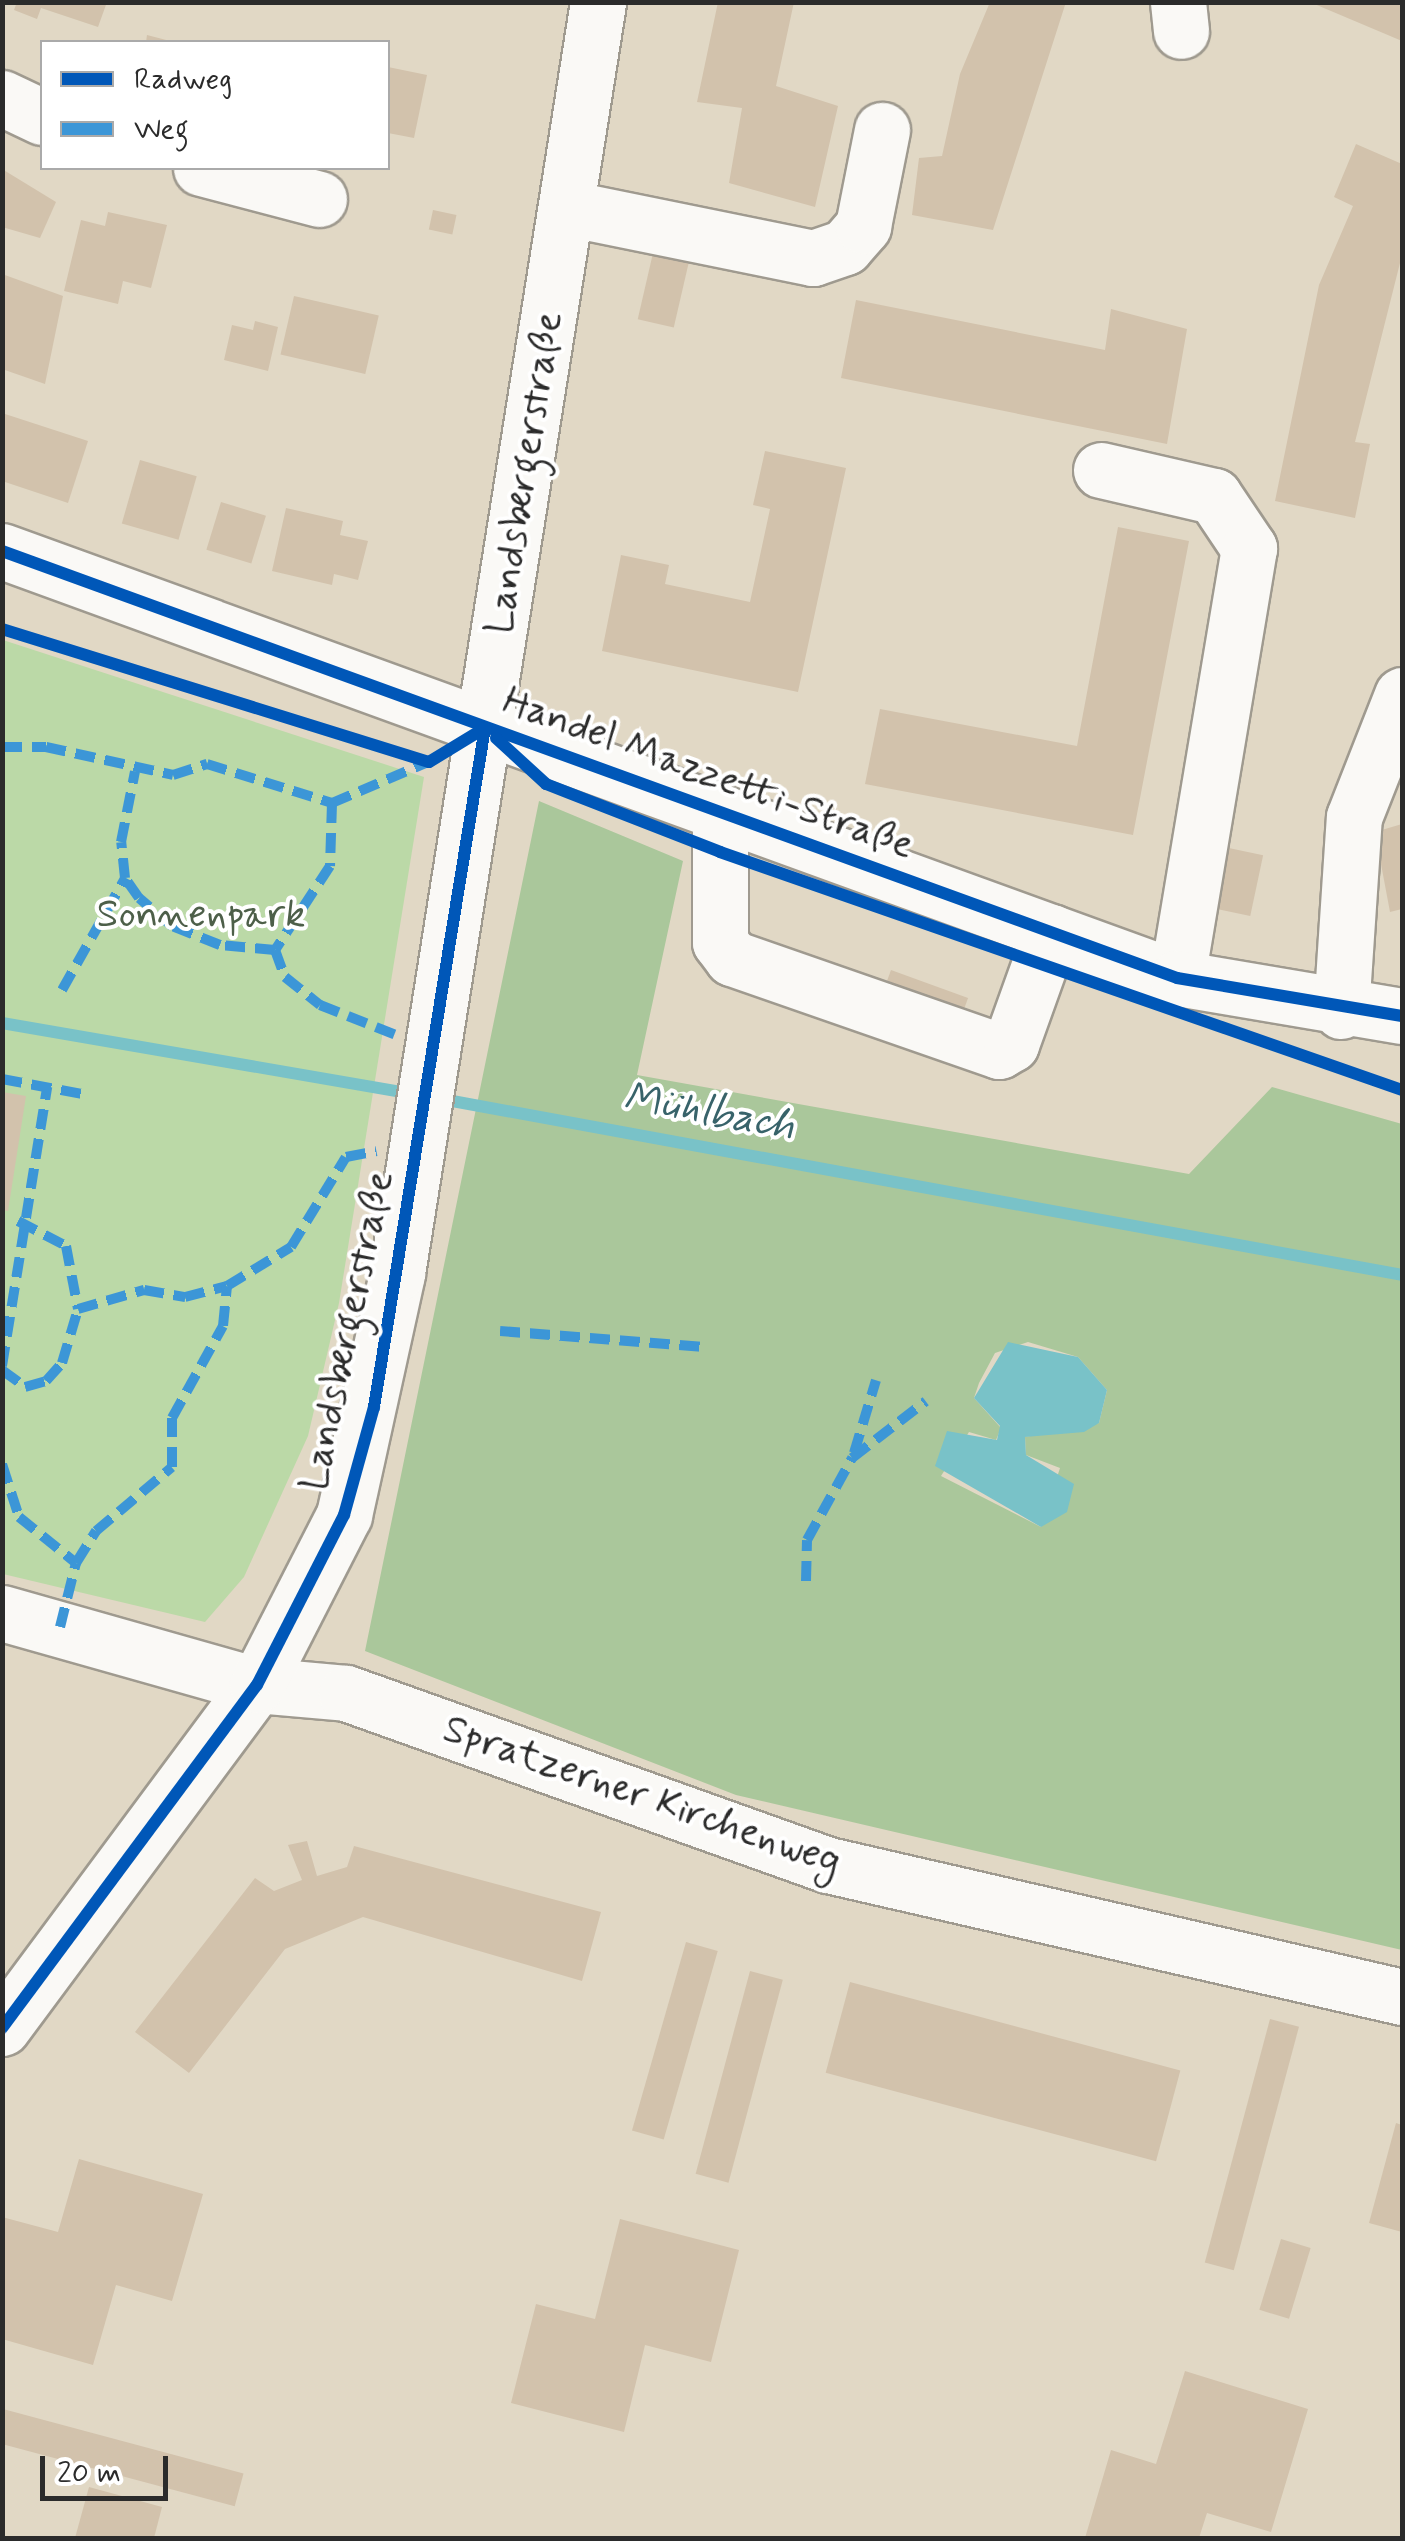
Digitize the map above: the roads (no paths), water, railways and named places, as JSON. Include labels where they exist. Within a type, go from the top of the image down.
[{"type":"street","name":"Landsbergerstraße","points":[[2,2028],[257,1685],[344,1515],[374,1407],[436,1043],[598,2]]},
{"type":"street","points":[[2,98],[40,116]]},
{"type":"street","points":[[567,208],[812,258],[844,246],[862,226],[882,130]]},
{"type":"street","points":[[209,170],[318,199]]},
{"type":"street","points":[[1101,470],[1214,496],[1249,548],[1177,978]]},
{"type":"street","name":"Handel Mazzetti-Straße","points":[[2,551],[1177,978],[1323,1009],[1402,1016]]},
{"type":"street","points":[[1323,1009],[1354,817],[1402,694]]},
{"type":"street","points":[[1323,1009],[1318,811],[1346,737]]},
{"type":"street","points":[[720,813],[720,942],[732,958],[999,1051],[1010,1044],[1051,932]]},
{"type":"street","name":"Spratzerner Kirchenweg","points":[[2,1613],[257,1685],[346,1693],[828,1865],[1402,1996]]},
{"type":"water","points":[[1008,1342],[1078,1357],[1107,1390],[1099,1423],[1084,1432],[1025,1437],[1026,1455],[1074,1484],[1067,1512],[1041,1527],[935,1466],[947,1431],[997,1440],[1000,1426],[974,1398]]},
{"type":"waterway","name":"Mühlbach","points":[[2,1023],[411,1094]]},
{"type":"waterway","points":[[436,1098],[1402,1275]]},
{"type":"park label","name":"Sonnenpark","points":[[201,915]]}]
